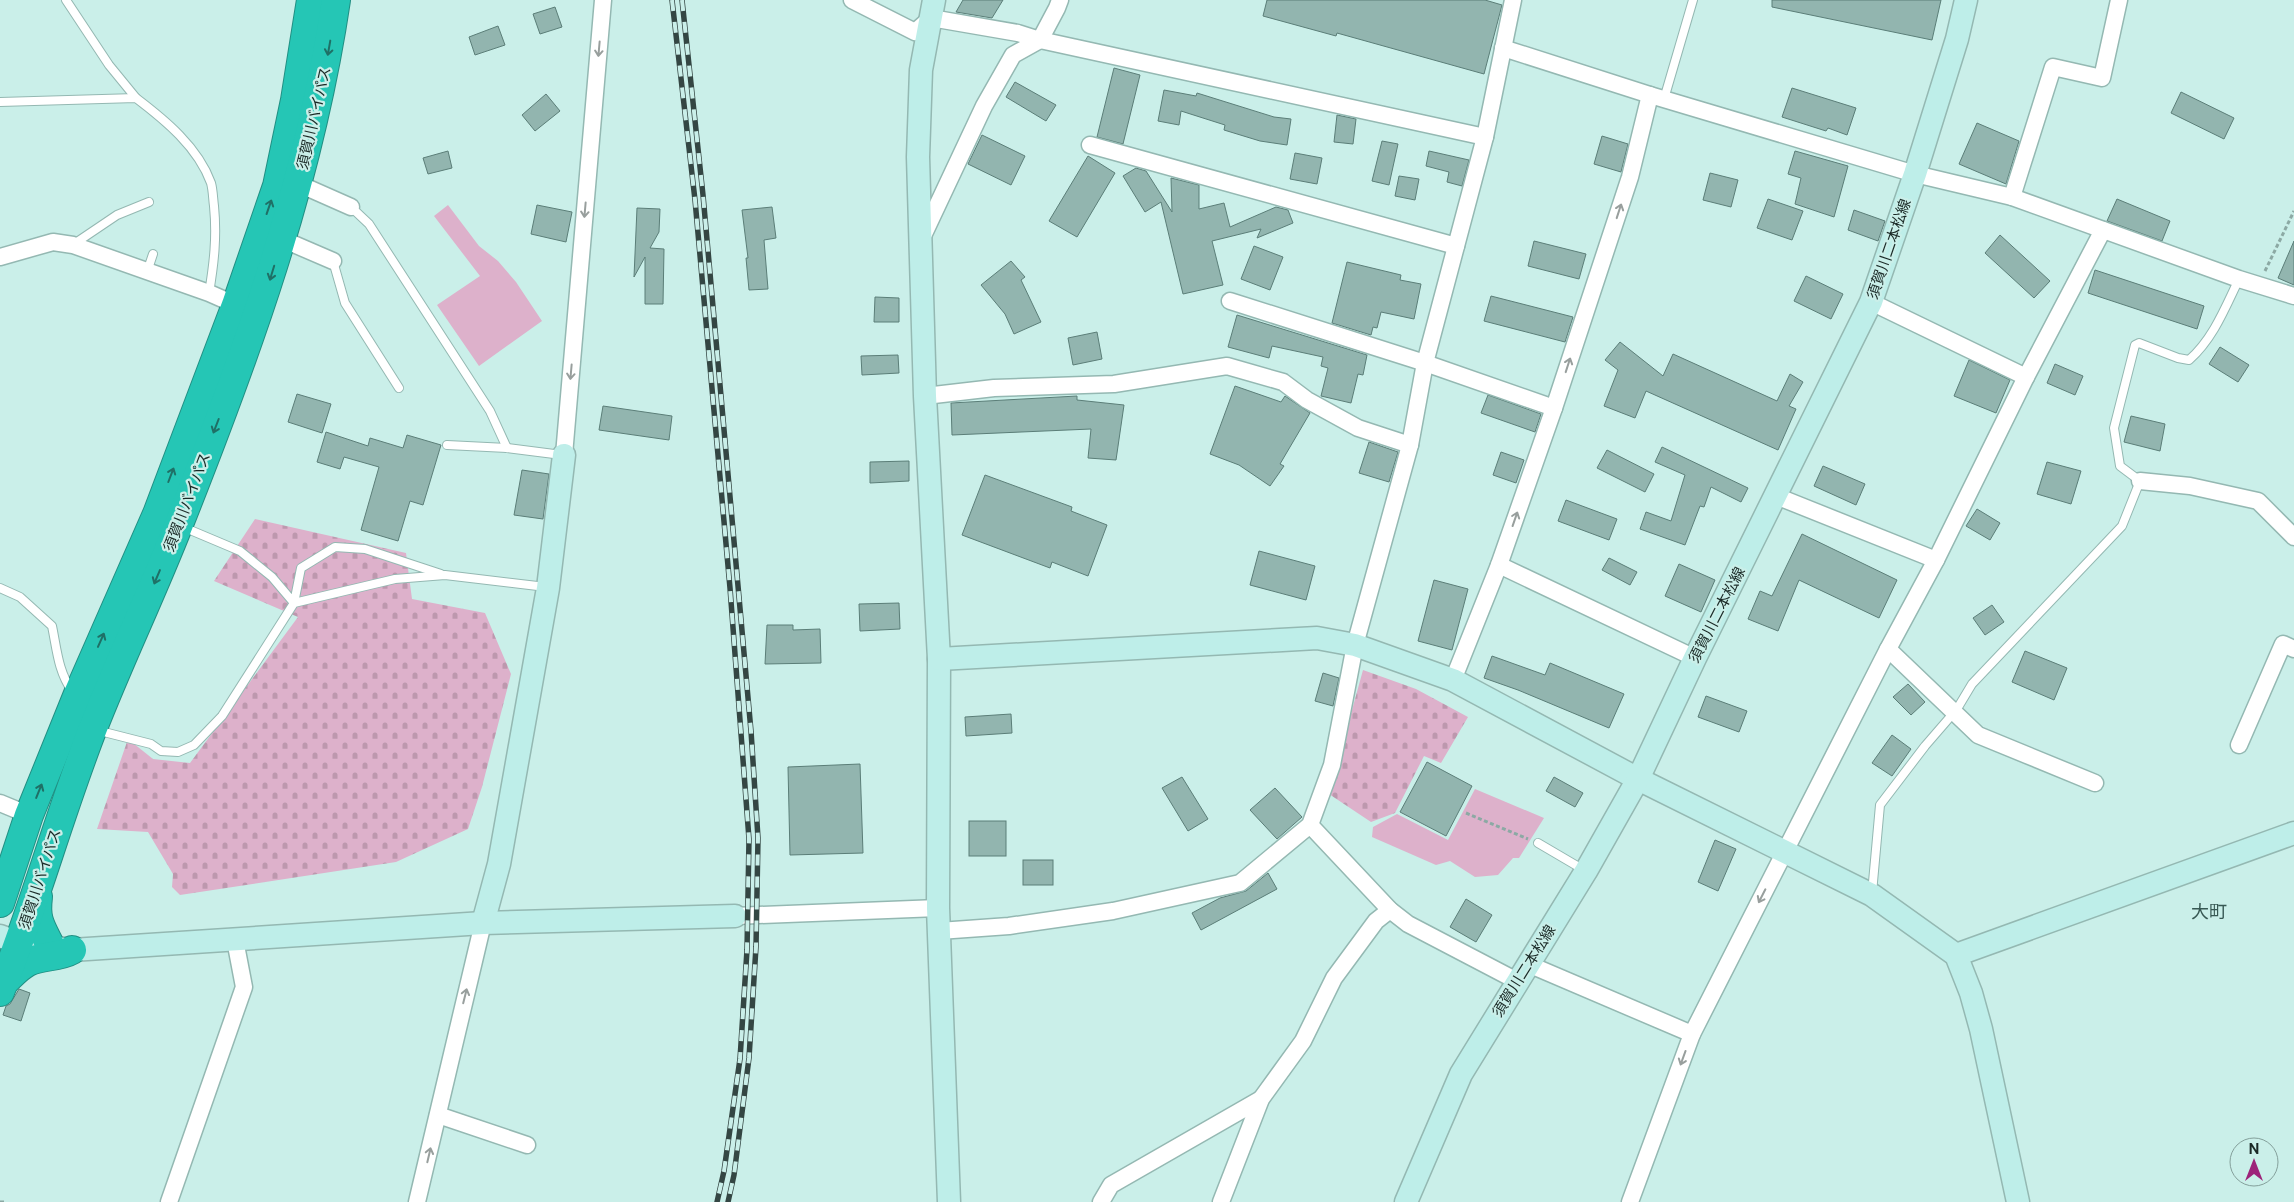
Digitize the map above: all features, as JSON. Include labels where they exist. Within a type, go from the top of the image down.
[{"type":"highway","name":"須賀川バイパス","points":[[247,310],[277,186],[295,100],[311,0]]},
{"type":"highway","name":"須賀川バイパス","points":[[2,988],[6,940],[39,883],[61,816],[168,519],[247,310],[282,239],[299,184],[329,48],[336,0]]},
{"type":"highway","name":"須賀川バイパス","points":[[0,903],[29,815],[78,694],[168,519]]},
{"type":"highway","points":[[6,940],[6,930],[12,919],[33,853],[61,816]]},
{"type":"highway","points":[[0,888],[17,851]]},
{"type":"highway","points":[[2,988],[20,967],[29,962],[62,956],[61,949],[40,928],[36,916],[39,883]]},
{"type":"street","points":[[417,1202],[483,923],[500,864],[548,588],[564,455],[603,0]]},
{"type":"street","points":[[852,0],[915,32],[933,9]]},
{"type":"street","points":[[920,243],[984,106],[1013,55],[1040,40],[1058,8],[1060,0]]},
{"type":"street","points":[[939,932],[1009,926],[1103,912],[1240,883],[1310,825],[1332,765],[1355,645],[1410,446],[1425,363],[1485,137],[1514,0]]},
{"type":"street","name":"須賀川二本松線","points":[[1406,1202],[1461,1074],[1586,871],[1638,779],[1695,658],[1871,302],[1915,174],[1957,39],[1966,0]]},
{"type":"street","points":[[2012,197],[2053,67],[2102,78],[2119,0]]},
{"type":"street","points":[[933,9],[1040,40],[1485,137]]},
{"type":"street","points":[[933,9],[921,70],[918,157],[926,396],[939,659],[938,908],[949,1202]]},
{"type":"street","points":[[1503,48],[1657,97],[1915,174],[2012,197],[2240,279],[2294,296]]},
{"type":"street","points":[[1453,680],[1499,565],[1554,408],[1657,97]]},
{"type":"street","points":[[1090,145],[1456,246]]},
{"type":"street","points":[[299,184],[351,207]]},
{"type":"street","points":[[1630,1202],[1692,1034],[1888,649],[1936,560],[2026,377],[2103,230]]},
{"type":"street","points":[[282,239],[332,261]]},
{"type":"street","points":[[0,257],[53,242],[73,246],[209,293],[247,310]]},
{"type":"street","points":[[1230,301],[1425,363],[1554,408]]},
{"type":"street","points":[[1871,302],[2026,377]]},
{"type":"street","points":[[926,396],[994,388],[1114,384],[1227,366],[1283,382],[1307,400],[1358,428],[1410,446]]},
{"type":"street","points":[[2140,481],[2190,486],[2258,501],[2294,537]]},
{"type":"street","points":[[1776,496],[1936,560]]},
{"type":"street","points":[[1499,565],[1695,658]]},
{"type":"street","points":[[939,659],[1317,638],[1355,645],[1453,680],[1638,779],[1872,895],[1956,955],[1971,993],[1981,1029],[2018,1202]]},
{"type":"street","points":[[2240,745],[2283,644],[2294,649]]},
{"type":"street","points":[[1888,649],[1978,736],[2095,783]]},
{"type":"street","points":[[0,803],[29,815]]},
{"type":"street","points":[[1310,825],[1390,910],[1408,924],[1522,973],[1692,1034]]},
{"type":"street","points":[[1956,955],[2294,833]]},
{"type":"street","points":[[6,940],[61,949],[234,940],[483,923],[938,908]]},
{"type":"street","points":[[1221,1202],[1261,1099],[1303,1041],[1334,978],[1376,921],[1390,910]]},
{"type":"street","points":[[169,1202],[244,987],[234,940]]},
{"type":"street","points":[[1102,1202],[1111,1185],[1261,1099]]},
{"type":"street","points":[[438,1114],[527,1145]]},
{"type":"lane","points":[[66,0],[109,65],[136,98],[163,119],[188,145],[203,167],[211,184],[216,243],[209,293]]},
{"type":"lane","points":[[1657,97],[1692,0]]},
{"type":"lane","points":[[0,102],[136,98]]},
{"type":"lane","points":[[73,246],[117,215],[149,202]]},
{"type":"lane","points":[[351,207],[369,224],[469,378],[490,411],[507,448]]},
{"type":"lane","points":[[147,272],[153,254]]},
{"type":"lane","points":[[332,261],[345,303],[399,388]]},
{"type":"lane","points":[[1872,895],[1880,805],[1925,746],[1954,712],[1972,684],[2122,526],[2140,481],[2120,466],[2114,428],[2134,345],[2139,342],[2178,358],[2189,360],[2202,349],[2211,336],[2240,279]]},
{"type":"lane","points":[[447,445],[507,448],[564,455]]},
{"type":"lane","points":[[168,519],[240,551],[272,577],[294,603]]},
{"type":"lane","points":[[92,729],[151,744],[161,751],[178,752],[194,745],[222,716],[294,603],[301,568],[335,547],[365,549],[445,575],[548,588]]},
{"type":"lane","points":[[294,603],[395,579],[445,575]]},
{"type":"lane","points":[[0,588],[20,597],[52,626],[58,663],[65,681],[73,692],[78,694]]},
{"type":"lane","points":[[1538,843],[1586,871]]},
{"type":"path","points":[[2259,285],[2294,211]]},
{"type":"path","points":[[1466,813],[1538,843]]},
{"type":"path","points":[[0,1202],[6,1202]]},
{"type":"green space","points":[[448,205],[479,246],[498,261],[516,282],[542,321],[479,366],[437,305],[480,276],[434,216]]},
{"type":"green space","points":[[255,519],[406,553],[412,599],[485,613],[511,674],[482,787],[468,829],[396,862],[180,895],[172,887],[173,874],[148,832],[97,829],[128,739],[153,759],[190,763],[298,617],[214,581]]},
{"type":"green space","points":[[1363,670],[1416,689],[1468,717],[1441,763],[1424,756],[1395,813],[1371,822],[1329,794]]},
{"type":"green space","points":[[1475,789],[1544,818],[1519,858],[1513,858],[1498,875],[1475,877],[1450,861],[1436,865],[1372,837],[1373,827],[1397,814],[1448,840]]},
{"type":"building","points":[[963,0],[1003,0],[992,18],[956,12]]},
{"type":"building","points":[[1267,0],[1485,0],[1502,5],[1484,74],[1337,33],[1336,36],[1263,16]]},
{"type":"building","points":[[1772,0],[1941,0],[1932,40],[1772,7]]},
{"type":"building","points":[[555,7],[562,27],[540,34],[533,14]]},
{"type":"building","points":[[498,26],[505,45],[475,55],[469,37]]},
{"type":"building","points":[[1114,68],[1140,75],[1123,144],[1097,137]]},
{"type":"building","points":[[1015,82],[1056,105],[1046,121],[1006,97]]},
{"type":"building","points":[[1792,88],[1856,108],[1847,135],[1828,128],[1826,131],[1782,117]]},
{"type":"building","points":[[1164,90],[1196,96],[1197,93],[1274,117],[1291,119],[1287,145],[1260,141],[1224,130],[1225,125],[1181,111],[1179,125],[1158,121]]},
{"type":"building","points":[[2181,92],[2234,118],[2224,139],[2171,113]]},
{"type":"building","points":[[546,94],[560,111],[535,131],[522,115]]},
{"type":"building","points":[[1337,115],[1356,119],[1353,144],[1334,142]]},
{"type":"building","points":[[1977,123],[2019,141],[2006,184],[1959,164]]},
{"type":"building","points":[[982,135],[1025,156],[1011,185],[968,164]]},
{"type":"building","points":[[1602,136],[1628,144],[1621,172],[1594,164]]},
{"type":"building","points":[[1382,141],[1398,144],[1389,185],[1372,181]]},
{"type":"building","points":[[448,151],[452,168],[428,174],[423,158]]},
{"type":"building","points":[[1429,151],[1469,160],[1462,186],[1447,182],[1449,172],[1426,166]]},
{"type":"building","points":[[1795,151],[1848,166],[1834,217],[1795,204],[1801,178],[1788,174]]},
{"type":"building","points":[[1295,153],[1322,158],[1317,184],[1290,179]]},
{"type":"building","points":[[1088,156],[1115,173],[1077,237],[1049,221]]},
{"type":"building","points":[[1136,168],[1146,171],[1172,212],[1171,178],[1199,185],[1199,209],[1224,203],[1230,227],[1276,207],[1288,210],[1293,223],[1257,238],[1261,229],[1212,241],[1223,285],[1183,294],[1161,202],[1145,212],[1123,176]]},
{"type":"building","points":[[1710,173],[1738,180],[1731,207],[1703,200]]},
{"type":"building","points":[[1399,176],[1419,179],[1415,200],[1395,196]]},
{"type":"building","points":[[1768,199],[1803,211],[1792,240],[1757,228]]},
{"type":"building","points":[[2117,199],[2170,221],[2162,241],[2107,221]]},
{"type":"building","points":[[537,205],[572,212],[566,242],[531,234]]},
{"type":"building","points":[[772,207],[776,238],[764,240],[768,289],[749,290],[746,258],[748,258],[742,210]]},
{"type":"building","points":[[637,208],[660,209],[659,232],[650,248],[664,249],[663,304],[645,304],[645,257],[634,277]]},
{"type":"building","points":[[1854,210],[1885,221],[1878,241],[1848,230]]},
{"type":"building","points":[[2000,235],[2050,281],[2034,298],[1985,253]]},
{"type":"building","points":[[1534,241],[1586,254],[1579,279],[1528,266]]},
{"type":"building","points":[[2294,241],[2294,285],[2278,278]]},
{"type":"building","points":[[1254,246],[1283,257],[1270,290],[1241,279]]},
{"type":"building","points":[[1011,261],[1025,277],[1021,280],[1041,322],[1014,334],[1005,314],[981,285]]},
{"type":"building","points":[[1347,262],[1401,275],[1400,280],[1421,284],[1414,319],[1381,312],[1377,328],[1373,327],[1371,335],[1332,323]]},
{"type":"building","points":[[2095,270],[2204,306],[2197,329],[2088,293]]},
{"type":"building","points":[[1806,276],[1843,294],[1831,319],[1794,301]]},
{"type":"building","points":[[1491,296],[1573,317],[1565,342],[1484,321]]},
{"type":"building","points":[[875,297],[899,298],[899,322],[874,322]]},
{"type":"building","points":[[1237,315],[1367,355],[1363,375],[1358,374],[1351,403],[1321,396],[1328,368],[1321,366],[1323,357],[1272,346],[1269,358],[1228,347]]},
{"type":"building","points":[[1097,332],[1102,359],[1073,365],[1068,338]]},
{"type":"building","points":[[1620,342],[1663,376],[1673,354],[1777,401],[1790,374],[1803,382],[1789,406],[1796,409],[1778,450],[1646,391],[1635,418],[1604,406],[1618,370],[1605,360]]},
{"type":"building","points":[[2220,347],[2249,365],[2238,382],[2209,364]]},
{"type":"building","points":[[898,355],[899,373],[862,375],[861,356]]},
{"type":"building","points":[[1969,360],[2010,380],[1996,413],[1954,396]]},
{"type":"building","points":[[2055,364],[2083,376],[2075,395],[2047,383]]},
{"type":"building","points":[[1235,386],[1281,402],[1285,396],[1310,413],[1280,464],[1284,466],[1270,486],[1239,465],[1210,454]]},
{"type":"building","points":[[297,394],[331,404],[322,433],[288,422]]},
{"type":"building","points":[[1488,395],[1541,414],[1535,432],[1481,413]]},
{"type":"building","points":[[1077,396],[1077,400],[1124,405],[1116,460],[1088,458],[1091,429],[952,435],[951,403]]},
{"type":"building","points":[[603,406],[672,416],[669,440],[599,430]]},
{"type":"building","points":[[2131,416],[2165,424],[2160,451],[2124,442]]},
{"type":"building","points":[[326,432],[368,446],[370,438],[403,448],[407,435],[441,445],[423,505],[410,501],[398,541],[361,530],[379,467],[344,457],[340,469],[317,462]]},
{"type":"building","points":[[1369,442],[1398,452],[1389,482],[1359,473]]},
{"type":"building","points":[[1662,447],[1748,488],[1741,502],[1711,487],[1704,507],[1700,506],[1685,545],[1640,529],[1646,512],[1671,521],[1685,475],[1655,462]]},
{"type":"building","points":[[1607,450],[1654,474],[1645,492],[1597,468]]},
{"type":"building","points":[[1501,452],[1524,460],[1516,483],[1493,475]]},
{"type":"building","points":[[909,461],[909,481],[870,483],[870,462]]},
{"type":"building","points":[[2047,462],[2081,471],[2071,504],[2037,494]]},
{"type":"building","points":[[1823,466],[1865,484],[1856,505],[1814,486]]},
{"type":"building","points":[[522,470],[549,474],[543,519],[514,515]]},
{"type":"building","points":[[985,475],[1072,507],[1071,511],[1107,525],[1088,576],[1052,562],[1050,568],[962,535]]},
{"type":"building","points":[[1566,500],[1617,519],[1609,540],[1558,521]]},
{"type":"building","points":[[1977,509],[2000,523],[1990,540],[1966,526]]},
{"type":"building","points":[[1802,534],[1897,580],[1879,618],[1799,580],[1778,631],[1748,619],[1760,591],[1772,596]]},
{"type":"building","points":[[1259,551],[1315,566],[1306,600],[1250,585]]},
{"type":"building","points":[[1609,558],[1637,572],[1630,585],[1602,570]]},
{"type":"building","points":[[1679,564],[1715,580],[1701,612],[1665,596]]},
{"type":"building","points":[[1434,580],[1468,589],[1452,650],[1418,641]]},
{"type":"building","points":[[899,603],[900,629],[860,631],[859,604]]},
{"type":"building","points":[[1992,605],[2004,622],[1985,635],[1973,618]]},
{"type":"building","points":[[767,625],[793,625],[793,630],[820,629],[821,663],[765,664]]},
{"type":"building","points":[[2025,651],[2067,668],[2054,700],[2012,682]]},
{"type":"building","points":[[1492,656],[1545,675],[1550,663],[1624,694],[1609,728],[1484,678]]},
{"type":"building","points":[[1323,673],[1339,678],[1333,706],[1315,701]]},
{"type":"building","points":[[1908,684],[1925,702],[1911,715],[1893,697]]},
{"type":"building","points":[[1706,696],[1747,711],[1739,732],[1698,717]]},
{"type":"building","points":[[1011,714],[1012,733],[966,736],[965,717]]},
{"type":"building","points":[[1892,735],[1911,749],[1892,776],[1872,763]]},
{"type":"building","points":[[1427,762],[1472,786],[1446,836],[1400,812]]},
{"type":"building","points":[[860,764],[863,853],[790,855],[788,767]]},
{"type":"building","points":[[1182,777],[1208,819],[1188,831],[1162,788]]},
{"type":"building","points":[[1554,777],[1583,793],[1575,807],[1546,791]]},
{"type":"building","points":[[1275,788],[1302,817],[1277,839],[1250,810]]},
{"type":"building","points":[[969,821],[1006,821],[1006,856],[969,856]]},
{"type":"building","points":[[1715,840],[1736,849],[1718,891],[1698,882]]},
{"type":"building","points":[[1023,860],[1053,860],[1053,885],[1023,885]]},
{"type":"building","points":[[1268,873],[1277,889],[1201,930],[1192,913],[1220,898],[1246,891]]},
{"type":"building","points":[[1466,899],[1492,915],[1476,942],[1450,927]]},
{"type":"building","points":[[19,989],[30,993],[21,1021],[3,1015],[6,1006],[10,1004]]},
{"type":"railway","points":[[672,0],[695,200],[730,588],[749,839],[747,950],[740,1059],[724,1171],[717,1202]]},
{"type":"railway","points":[[682,0],[703,195],[751,731],[758,838],[756,947],[749,1058],[734,1175],[728,1202]]},
{"type":"district","name":"大町","points":[[2209,912]]}]
